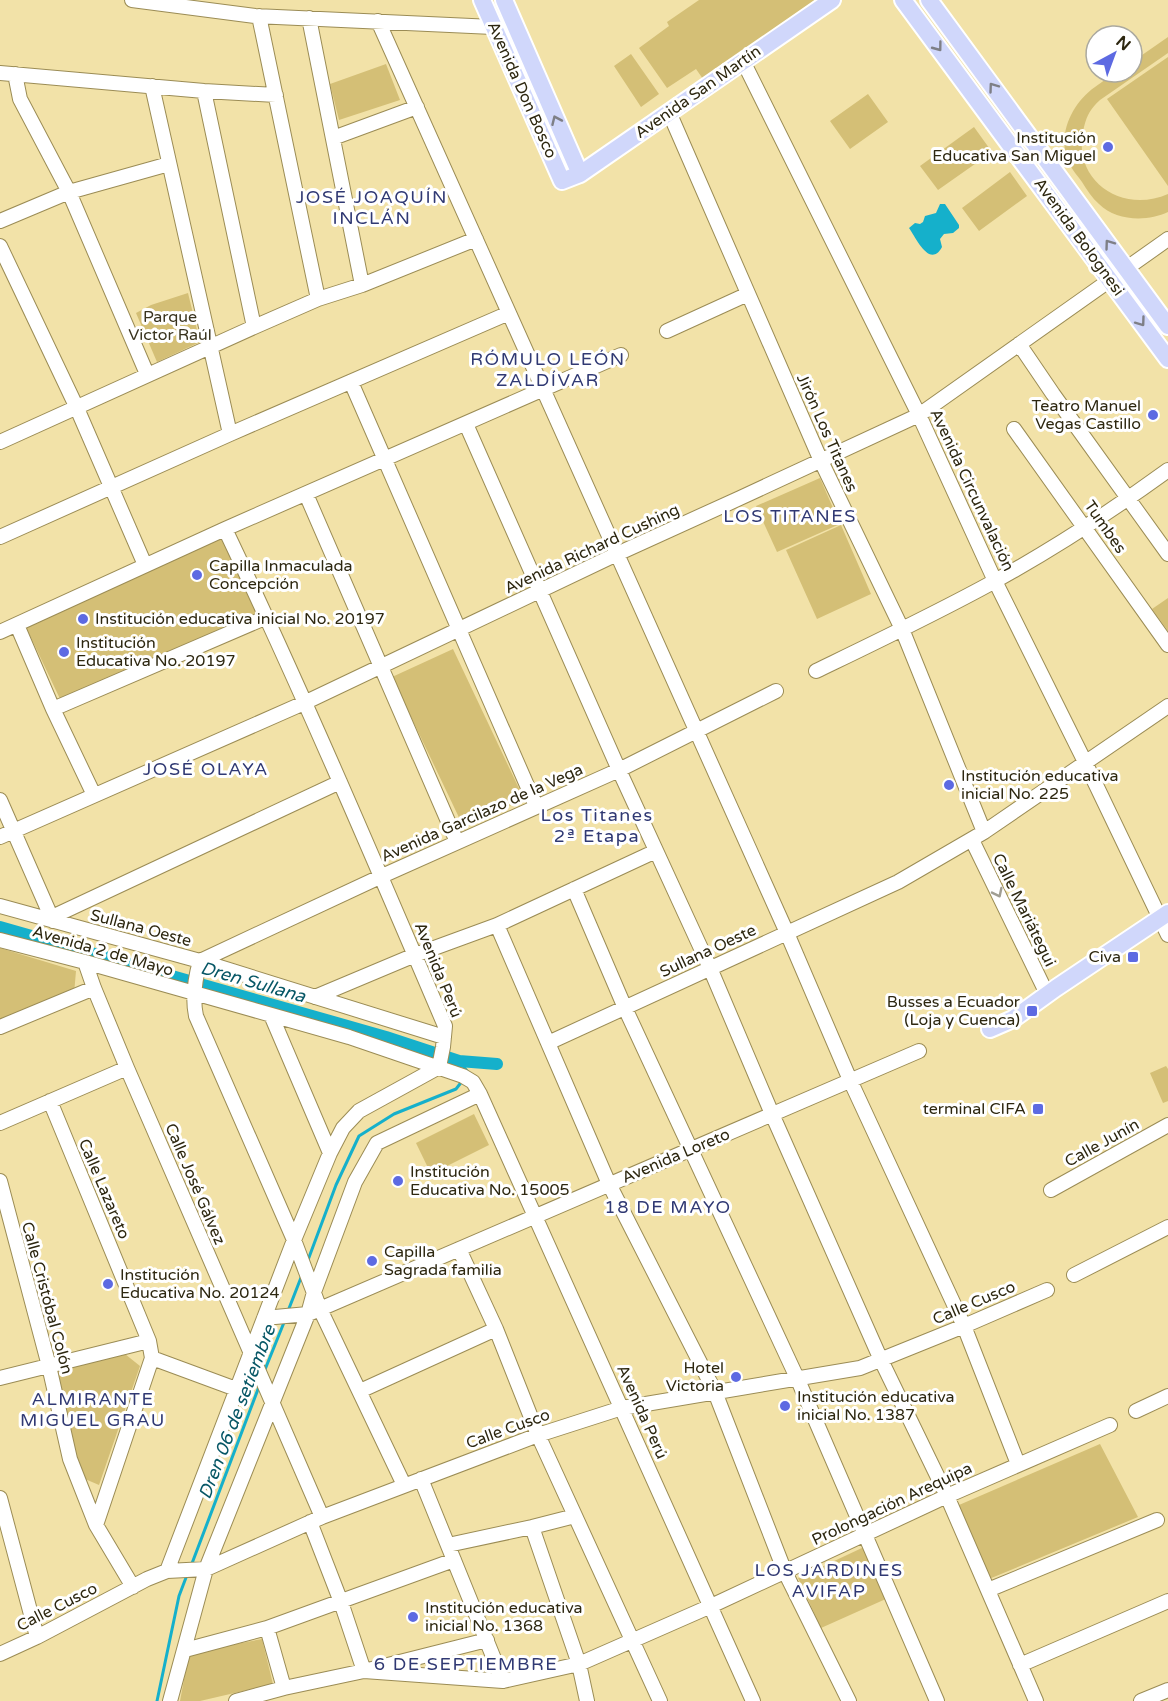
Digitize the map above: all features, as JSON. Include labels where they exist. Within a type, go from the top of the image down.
[{"type":"main road","name":"Avenida Don Bosco","points":[[482,0],[562,181]]},
{"type":"main road","name":"Avenida Don Bosco","points":[[504,0],[580,174]]},
{"type":"main road","name":"Avenida San Martín","points":[[562,181],[580,174],[832,0]]},
{"type":"main road","name":"Avenida Bolognesi","points":[[903,0],[1168,359]]},
{"type":"main road","name":"Avenida Bolognesi","points":[[929,0],[1168,326]]},
{"type":"main road","points":[[990,1029],[1013,1019],[1164,916]]},
{"type":"street","points":[[132,0],[259,16],[494,27]]},
{"type":"street","points":[[259,16],[318,300]]},
{"type":"street","points":[[309,18],[362,285]]},
{"type":"street","points":[[378,21],[787,933],[850,1080],[964,1326],[1018,1464]]},
{"type":"street","name":"Avenida Circunvalación","points":[[742,61],[919,415],[995,581],[1164,916],[1168,935]]},
{"type":"street","points":[[0,73],[276,95]]},
{"type":"street","points":[[15,74],[20,99],[69,192],[147,374]]},
{"type":"street","points":[[152,86],[230,434]]},
{"type":"street","points":[[204,91],[254,327]]},
{"type":"street","points":[[333,138],[417,107]]},
{"type":"street","name":"Jirón Los Titanes","points":[[669,112],[821,461],[902,629],[978,836]]},
{"type":"street","points":[[0,221],[69,192],[169,164]]},
{"type":"street","points":[[0,442],[209,346],[318,300],[362,285],[476,239]]},
{"type":"street","name":"Avenida Richard Cushing","points":[[7,834],[304,703],[540,590],[919,415],[1168,239]]},
{"type":"street","points":[[0,246],[76,406],[145,565]]},
{"type":"street","points":[[667,331],[748,294]]},
{"type":"street","points":[[0,537],[509,313]]},
{"type":"street","points":[[1019,344],[1168,554]]},
{"type":"street","points":[[0,632],[225,529],[621,355]]},
{"type":"street","points":[[351,382],[536,806]]},
{"type":"street","points":[[466,424],[619,770],[710,968],[881,1360],[947,1496],[1036,1701]]},
{"type":"street","name":"Tumbes","points":[[1014,429],[1168,645]]},
{"type":"street","points":[[816,671],[995,581],[1129,499],[1168,470]]},
{"type":"street","points":[[306,494],[457,842]]},
{"type":"street","name":"Avenida Perú","points":[[225,529],[267,617],[382,876],[445,1026],[439,1064],[473,1082],[480,1094],[753,1701]]},
{"type":"street","points":[[53,709],[267,617]]},
{"type":"street","points":[[17,625],[53,709],[94,795]]},
{"type":"street","name":"Avenida Garcilazo de la Vega","points":[[199,965],[382,876],[619,770],[776,691]]},
{"type":"street","name":"Sullana Oeste","points":[[548,1043],[883,889],[978,836],[1168,706]]},
{"type":"street","points":[[0,800],[7,834],[52,919],[340,782]]},
{"type":"street","name":"Calle Mariátegui","points":[[978,836],[1047,994]]},
{"type":"street","points":[[315,997],[415,955],[497,925],[656,851]]},
{"type":"street","points":[[574,889],[625,1008],[798,1380],[937,1701]]},
{"type":"street","name":"Sullana Oeste","points":[[0,906],[52,919],[199,965],[315,997],[444,1042]]},
{"type":"street","points":[[497,925],[609,1184],[715,1392],[785,1572],[849,1701]]},
{"type":"street","name":"Avenida 2 de Mayo","points":[[0,939],[194,991],[439,1064]]},
{"type":"street","name":"Calle José Gálvez","points":[[85,962],[127,1068],[272,1406],[316,1520],[364,1671]]},
{"type":"street","points":[[199,965],[194,991],[196,1016],[294,1240],[314,1292]]},
{"type":"street","points":[[0,1027],[94,988]]},
{"type":"street","points":[[271,1015],[330,1153]]},
{"type":"street","name":"Avenida Loreto","points":[[264,1318],[314,1311],[919,1050]]},
{"type":"street","points":[[167,1571],[294,1240],[330,1153],[343,1128],[359,1111],[439,1064]]},
{"type":"street","points":[[0,1123],[127,1068]]},
{"type":"street","points":[[170,1701],[206,1569],[272,1406],[314,1311],[314,1292],[355,1182],[377,1143],[480,1094]]},
{"type":"street","name":"Calle Lazareto","points":[[50,1101],[149,1341],[152,1358]]},
{"type":"street","name":"Calle Junín","points":[[1051,1190],[1168,1125]]},
{"type":"street","name":"Calle Cristóbal Colón","points":[[0,1181],[49,1366],[70,1460],[96,1525],[133,1587]]},
{"type":"street","points":[[1074,1275],[1168,1227]]},
{"type":"street","points":[[459,1249],[496,1329],[538,1435],[660,1701]]},
{"type":"street","name":"Calle Cusco","points":[[0,1654],[167,1571],[206,1569],[316,1520],[538,1435],[622,1408],[860,1368],[1047,1290]]},
{"type":"street","points":[[314,1311],[360,1391],[404,1485]]},
{"type":"street","points":[[360,1391],[496,1329]]},
{"type":"street","points":[[0,1378],[149,1341]]},
{"type":"street","points":[[96,1525],[152,1358],[236,1389]]},
{"type":"street","points":[[1136,1411],[1168,1396]]},
{"type":"street","name":"Prolongación Arequipa","points":[[236,1701],[364,1671],[503,1681],[579,1664],[711,1606],[1018,1464],[1110,1425]]},
{"type":"street","points":[[421,1479],[503,1681]]},
{"type":"street","points":[[0,1498],[37,1637]]},
{"type":"street","points":[[448,1545],[575,1516]]},
{"type":"street","points":[[988,1590],[1157,1520]]},
{"type":"street","points":[[532,1527],[579,1664],[587,1701]]},
{"type":"street","points":[[184,1650],[267,1628],[454,1560]]},
{"type":"street","points":[[1020,1665],[1168,1600]]},
{"type":"street","points":[[267,1628],[284,1689]]},
{"type":"street","points":[[364,1671],[486,1640]]},
{"type":"street","points":[[1140,1701],[1168,1690]]},
{"type":"green space","points":[[699,0],[815,0],[703,79],[696,69],[667,88],[639,48],[669,26],[667,22]]},
{"type":"green space","points":[[1168,37],[1168,53],[1144,70],[1144,54]]},
{"type":"green space","points":[[631,54],[659,94],[641,107],[614,66]]},
{"type":"green space","points":[[1168,57],[1168,186],[1107,99],[1129,84],[1144,84],[1144,74]]},
{"type":"green space","points":[[386,64],[400,100],[339,120],[330,84]]},
{"type":"green space","points":[[1099,84],[1123,84],[1100,100],[1086,119],[1082,146],[1085,162],[1092,177],[1103,188],[1117,196],[1133,200],[1150,199],[1168,194],[1168,212],[1141,218],[1114,214],[1096,202],[1069,163],[1064,142],[1068,121],[1079,102]]},
{"type":"green space","points":[[868,94],[888,122],[850,149],[830,121]]},
{"type":"green space","points":[[974,127],[992,152],[938,190],[920,166]]},
{"type":"green space","points":[[1010,172],[1027,196],[979,231],[962,208]]},
{"type":"green space","name":"Parque Victor Raúl","points":[[188,293],[200,342],[157,362],[136,313],[151,305]]},
{"type":"green space","points":[[820,478],[840,524],[777,552],[756,506]]},
{"type":"green space","points":[[841,525],[871,594],[817,619],[786,550]]},
{"type":"green space","points":[[224,536],[258,612],[61,701],[25,625]]},
{"type":"green space","points":[[1168,598],[1168,631],[1152,609]]},
{"type":"green space","points":[[453,649],[524,799],[464,828],[392,677]]},
{"type":"green space","points":[[0,948],[76,971],[74,994],[0,1022]]},
{"type":"green space","points":[[1166,1066],[1168,1069],[1168,1101],[1163,1103],[1150,1073]]},
{"type":"green space","points":[[474,1114],[489,1145],[431,1174],[416,1143]]},
{"type":"green space","points":[[125,1354],[140,1366],[99,1485],[85,1479],[76,1458],[54,1367]]},
{"type":"green space","points":[[1100,1444],[1138,1517],[989,1579],[959,1505]]},
{"type":"green space","points":[[864,1547],[888,1598],[821,1628],[798,1578]]},
{"type":"green space","points":[[262,1639],[273,1684],[200,1701],[180,1701],[189,1653]]},
{"type":"water","points":[[940,204],[945,204],[959,228],[953,233],[944,234],[940,239],[942,247],[933,255],[919,244],[909,228],[915,223],[923,222],[925,216],[936,213]]},
{"type":"waterway","name":"Dren Sullana","points":[[0,927],[386,1037],[459,1061],[497,1064]]},
{"type":"waterway","name":"Dren 06 de setiembre","points":[[459,1061],[467,1071],[466,1074]]},
{"type":"waterway","name":"Dren 06 de setiembre","points":[[308,1260],[336,1185],[359,1136],[394,1114],[456,1089],[463,1080]]},
{"type":"waterway","name":"Dren 06 de setiembre","points":[[288,1311],[302,1275]]},
{"type":"waterway","name":"Dren 06 de setiembre","points":[[264,1372],[285,1320]]},
{"type":"waterway","name":"Dren 06 de setiembre","points":[[191,1566],[260,1384]]},
{"type":"waterway","name":"Dren 06 de setiembre","points":[[157,1701],[179,1596],[187,1575]]},
{"type":"place","name":"Institución Educativa San Miguel","points":[[1108,147]]},
{"type":"place","name":"Teatro Manuel Vegas Castillo","points":[[1153,415]]},
{"type":"place","name":"Capilla Inmaculada Concepción","points":[[197,575]]},
{"type":"place","name":"Institución educativa inicial No. 20197","points":[[83,619]]},
{"type":"place","name":"Institución Educativa No. 20197","points":[[64,652]]},
{"type":"place","name":"Institución educativa inicial No. 225","points":[[949,785]]},
{"type":"place","name":"Civa","points":[[1133,957]]},
{"type":"place","name":"Busses a Ecuador (Loja y Cuenca)","points":[[1032,1011]]},
{"type":"place","name":"terminal CIFA","points":[[1038,1109]]},
{"type":"place","name":"Institución Educativa No. 15005","points":[[398,1181]]},
{"type":"place","name":"Capilla Sagrada familia","points":[[372,1261]]},
{"type":"place","name":"Institución Educativa No. 20124","points":[[108,1284]]},
{"type":"place","name":"Hotel Victoria","points":[[736,1377]]},
{"type":"place","name":"Institución educativa inicial No. 1387","points":[[785,1406]]},
{"type":"place","name":"Institución educativa inicial No. 1368","points":[[413,1617]]},
{"type":"district","name":"JOSÉ JOAQUÍN INCLÁN","points":[[372,207]]},
{"type":"district","name":"RÓMULO LEÓN ZALDÍVAR","points":[[548,370]]},
{"type":"district","name":"LOS TITANES","points":[[790,516]]},
{"type":"district","name":"JOSÉ OLAYA","points":[[206,769]]},
{"type":"district","name":"Los Titanes 2ª Etapa","points":[[597,825]]},
{"type":"district","name":"18 DE MAYO","points":[[668,1207]]},
{"type":"district","name":"ALMIRANTE MIGUEL GRAU","points":[[93,1409]]},
{"type":"district","name":"LOS JARDINES AVIFAP","points":[[829,1580]]},
{"type":"district","name":"6 DE SEPTIEMBRE","points":[[466,1664]]}]
